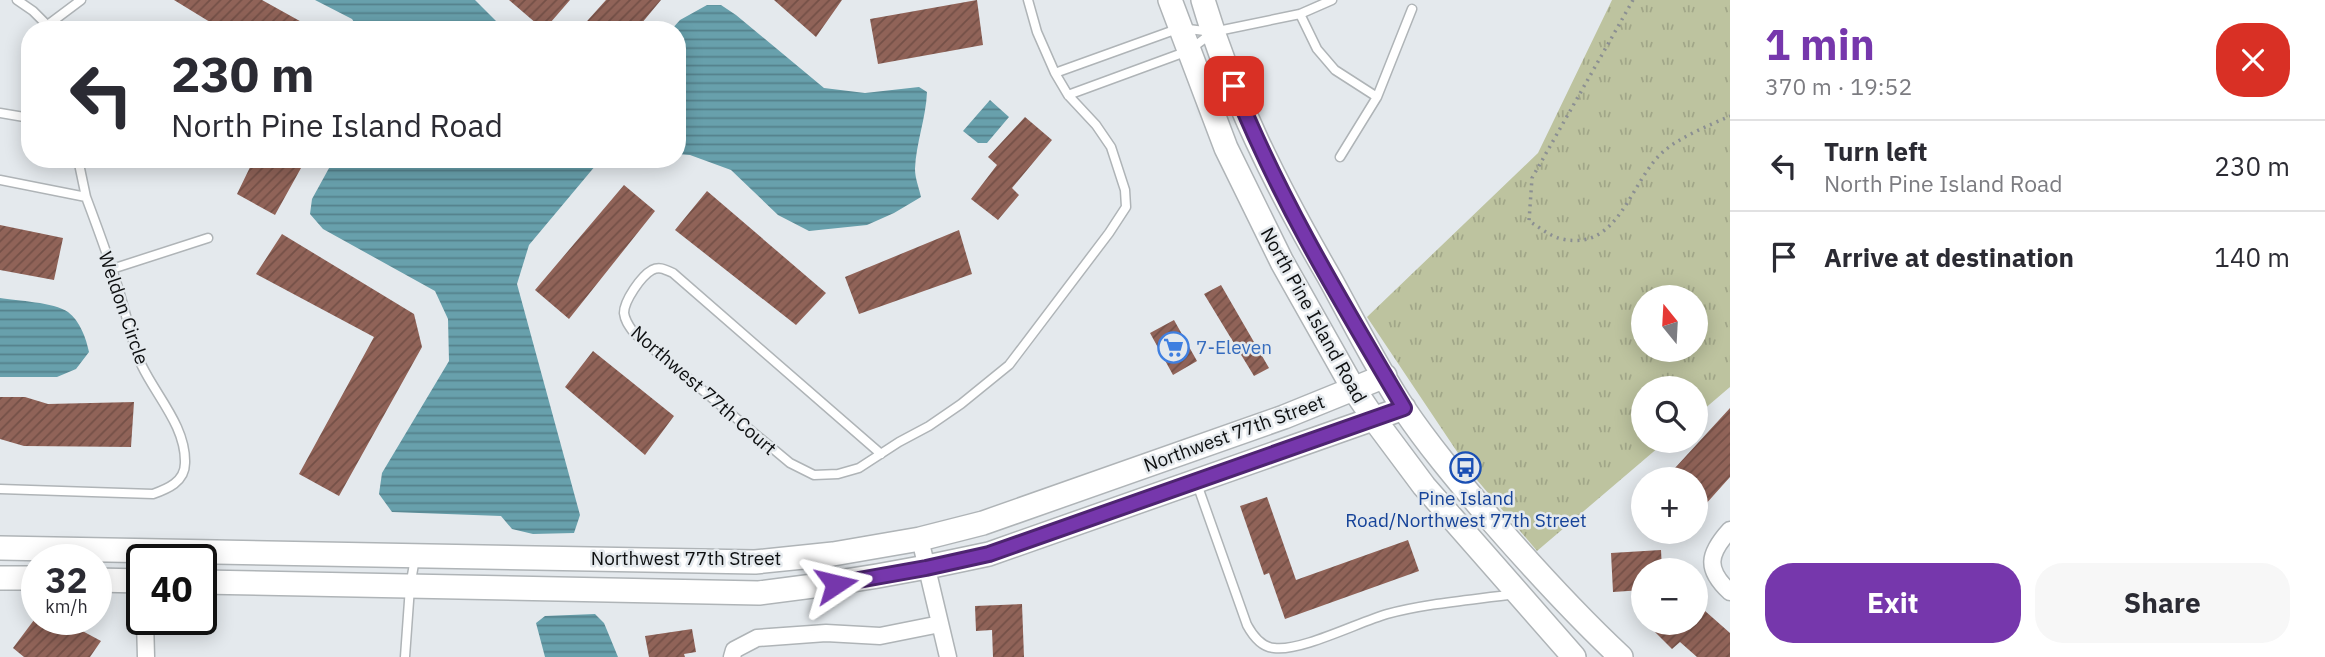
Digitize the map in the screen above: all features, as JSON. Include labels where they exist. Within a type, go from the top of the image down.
[{"type":"street","name":"North Pine Island Road","points":[[1170,0],[1226,148],[1282,262],[1353,388],[1424,486],[1574,657]]},
{"type":"street","name":"North Pine Island Road","points":[[1203,0],[1254,136],[1283,196],[1404,408],[1445,466],[1592,630],[1621,657]]},
{"type":"street","name":"Northwest 77th Street","points":[[217,555],[415,555],[755,562],[833,554],[920,539],[983,523],[1284,416],[1385,376]]},
{"type":"street","name":"Northwest 77th Street","points":[[217,582],[759,593],[836,584],[989,554],[1404,408]]},
{"type":"street","points":[[1181,453],[1196,481]]},
{"type":"street","points":[[1730,530],[1718,543],[1712,562],[1716,579],[1730,592]]},
{"type":"street","points":[[920,539],[948,657]]},
{"type":"street","name":"Northwest 77th Street","points":[[0,548],[126,554]]},
{"type":"street","points":[[0,578],[21,578]]},
{"type":"street","points":[[733,653],[757,638],[826,633],[880,636],[940,624]]},
{"type":"street","points":[[145,635],[146,657]]},
{"type":"lane","points":[[17,0],[43,21]]},
{"type":"lane","points":[[58,21],[81,0]]},
{"type":"lane","points":[[1028,0],[1037,32],[1068,95],[1188,51],[1213,32]]},
{"type":"lane","points":[[1055,73],[1180,28],[1213,32],[1300,14],[1332,0]]},
{"type":"lane","points":[[1340,157],[1377,97],[1412,9]]},
{"type":"lane","points":[[1300,14],[1317,49],[1335,70],[1377,97]]},
{"type":"lane","name":"Northwest 77th Court","points":[[881,454],[673,273],[661,268],[651,270],[627,298],[624,311],[626,322],[634,333],[790,463],[814,475],[838,474],[859,468],[929,426],[988,384],[1009,365],[1126,207],[1125,190],[1111,147],[1096,125],[1068,95]]},
{"type":"lane","points":[[0,113],[21,116]]},
{"type":"lane","name":"Weldon Circle","points":[[0,489],[153,494],[169,489],[178,481],[185,467],[184,450],[173,418],[141,364],[112,269],[86,197],[80,168]]},
{"type":"lane","points":[[0,180],[86,197]]},
{"type":"lane","points":[[112,269],[208,238]]},
{"type":"lane","points":[[1196,481],[1247,625],[1258,642],[1267,647],[1276,649],[1297,646],[1385,614],[1518,594]]},
{"type":"lane","points":[[405,657],[415,555]]},
{"type":"path","points":[[1633,0],[1532,178],[1529,221],[1561,239],[1591,239],[1621,216],[1640,180],[1664,150],[1730,116]]},
{"type":"green space","points":[[1612,0],[1730,0],[1730,387],[1708,406],[1708,376],[1631,376],[1631,453],[1652,453],[1636,467],[1631,467],[1631,471],[1537,551],[1472,474],[1367,317],[1538,153]]},
{"type":"water","points":[[315,0],[475,0],[496,21],[353,21]]},
{"type":"water","points":[[707,5],[721,5],[824,88],[865,93],[919,87],[927,92],[915,169],[921,197],[867,225],[809,231],[778,215],[731,170],[686,155],[686,21],[680,20]]},
{"type":"water","points":[[990,100],[1009,117],[987,143],[978,143],[963,131]]},
{"type":"water","points":[[329,168],[593,168],[529,245],[517,284],[580,515],[574,533],[533,534],[512,529],[501,516],[392,512],[379,494],[382,473],[449,361],[448,319],[435,291],[323,229],[310,214],[312,199]]},
{"type":"water","points":[[0,298],[45,304],[68,312],[82,330],[89,352],[76,369],[57,377],[0,377]]},
{"type":"water","points":[[595,614],[604,623],[618,657],[545,657],[536,623],[545,616]]},
{"type":"building","points":[[174,0],[262,0],[300,21],[208,21]]},
{"type":"building","points":[[509,0],[570,0],[552,21],[534,21]]},
{"type":"building","points":[[606,0],[661,0],[644,21],[587,21]]},
{"type":"building","points":[[774,0],[842,0],[816,37]]},
{"type":"building","points":[[977,0],[983,45],[878,64],[870,19]]},
{"type":"building","points":[[1025,117],[1052,140],[1012,188],[1019,195],[998,220],[971,199],[997,165],[988,157]]},
{"type":"building","points":[[250,168],[301,168],[275,215],[237,194]]},
{"type":"building","points":[[624,185],[655,211],[569,319],[535,290]]},
{"type":"building","points":[[707,191],[826,293],[796,325],[675,230]]},
{"type":"building","points":[[0,225],[63,238],[54,280],[0,270]]},
{"type":"building","points":[[959,230],[972,274],[859,314],[845,277]]},
{"type":"building","points":[[282,234],[414,314],[422,347],[339,496],[299,474],[374,337],[256,274]]},
{"type":"building","points":[[1221,285],[1269,368],[1254,376],[1204,294]]},
{"type":"building","name":"7-Eleven","points":[[1174,320],[1197,361],[1173,375],[1150,333]]},
{"type":"building","points":[[593,351],[674,416],[645,455],[565,387]]},
{"type":"building","points":[[0,397],[25,397],[48,404],[134,402],[131,447],[24,446],[0,439]]},
{"type":"building","points":[[1730,408],[1730,477],[1708,502],[1708,467],[1676,467],[1689,453],[1708,453],[1708,432]]},
{"type":"building","points":[[1267,497],[1296,580],[1408,540],[1419,571],[1285,619],[1269,573],[1264,575],[1240,506]]},
{"type":"building","points":[[1661,550],[1661,558],[1631,558],[1631,591],[1613,592],[1611,553]]},
{"type":"building","points":[[1022,604],[1024,657],[993,657],[992,630],[976,631],[975,606]]},
{"type":"building","points":[[1708,614],[1730,633],[1730,657],[1697,657],[1680,642],[1672,649],[1658,635],[1708,635]]},
{"type":"building","points":[[692,629],[696,652],[684,654],[685,657],[649,657],[645,636]]},
{"type":"building","points":[[23,635],[90,635],[101,641],[90,657],[24,657],[13,648]]},
{"type":"place","name":"7-Eleven","points":[[1173,347]]},
{"type":"place","name":"Pine Island Road/Northwest 77th Street","points":[[1466,467]]},
{"type":"route","points":[[836,584],[989,554],[1404,408],[1283,196],[1234,86]]}]
